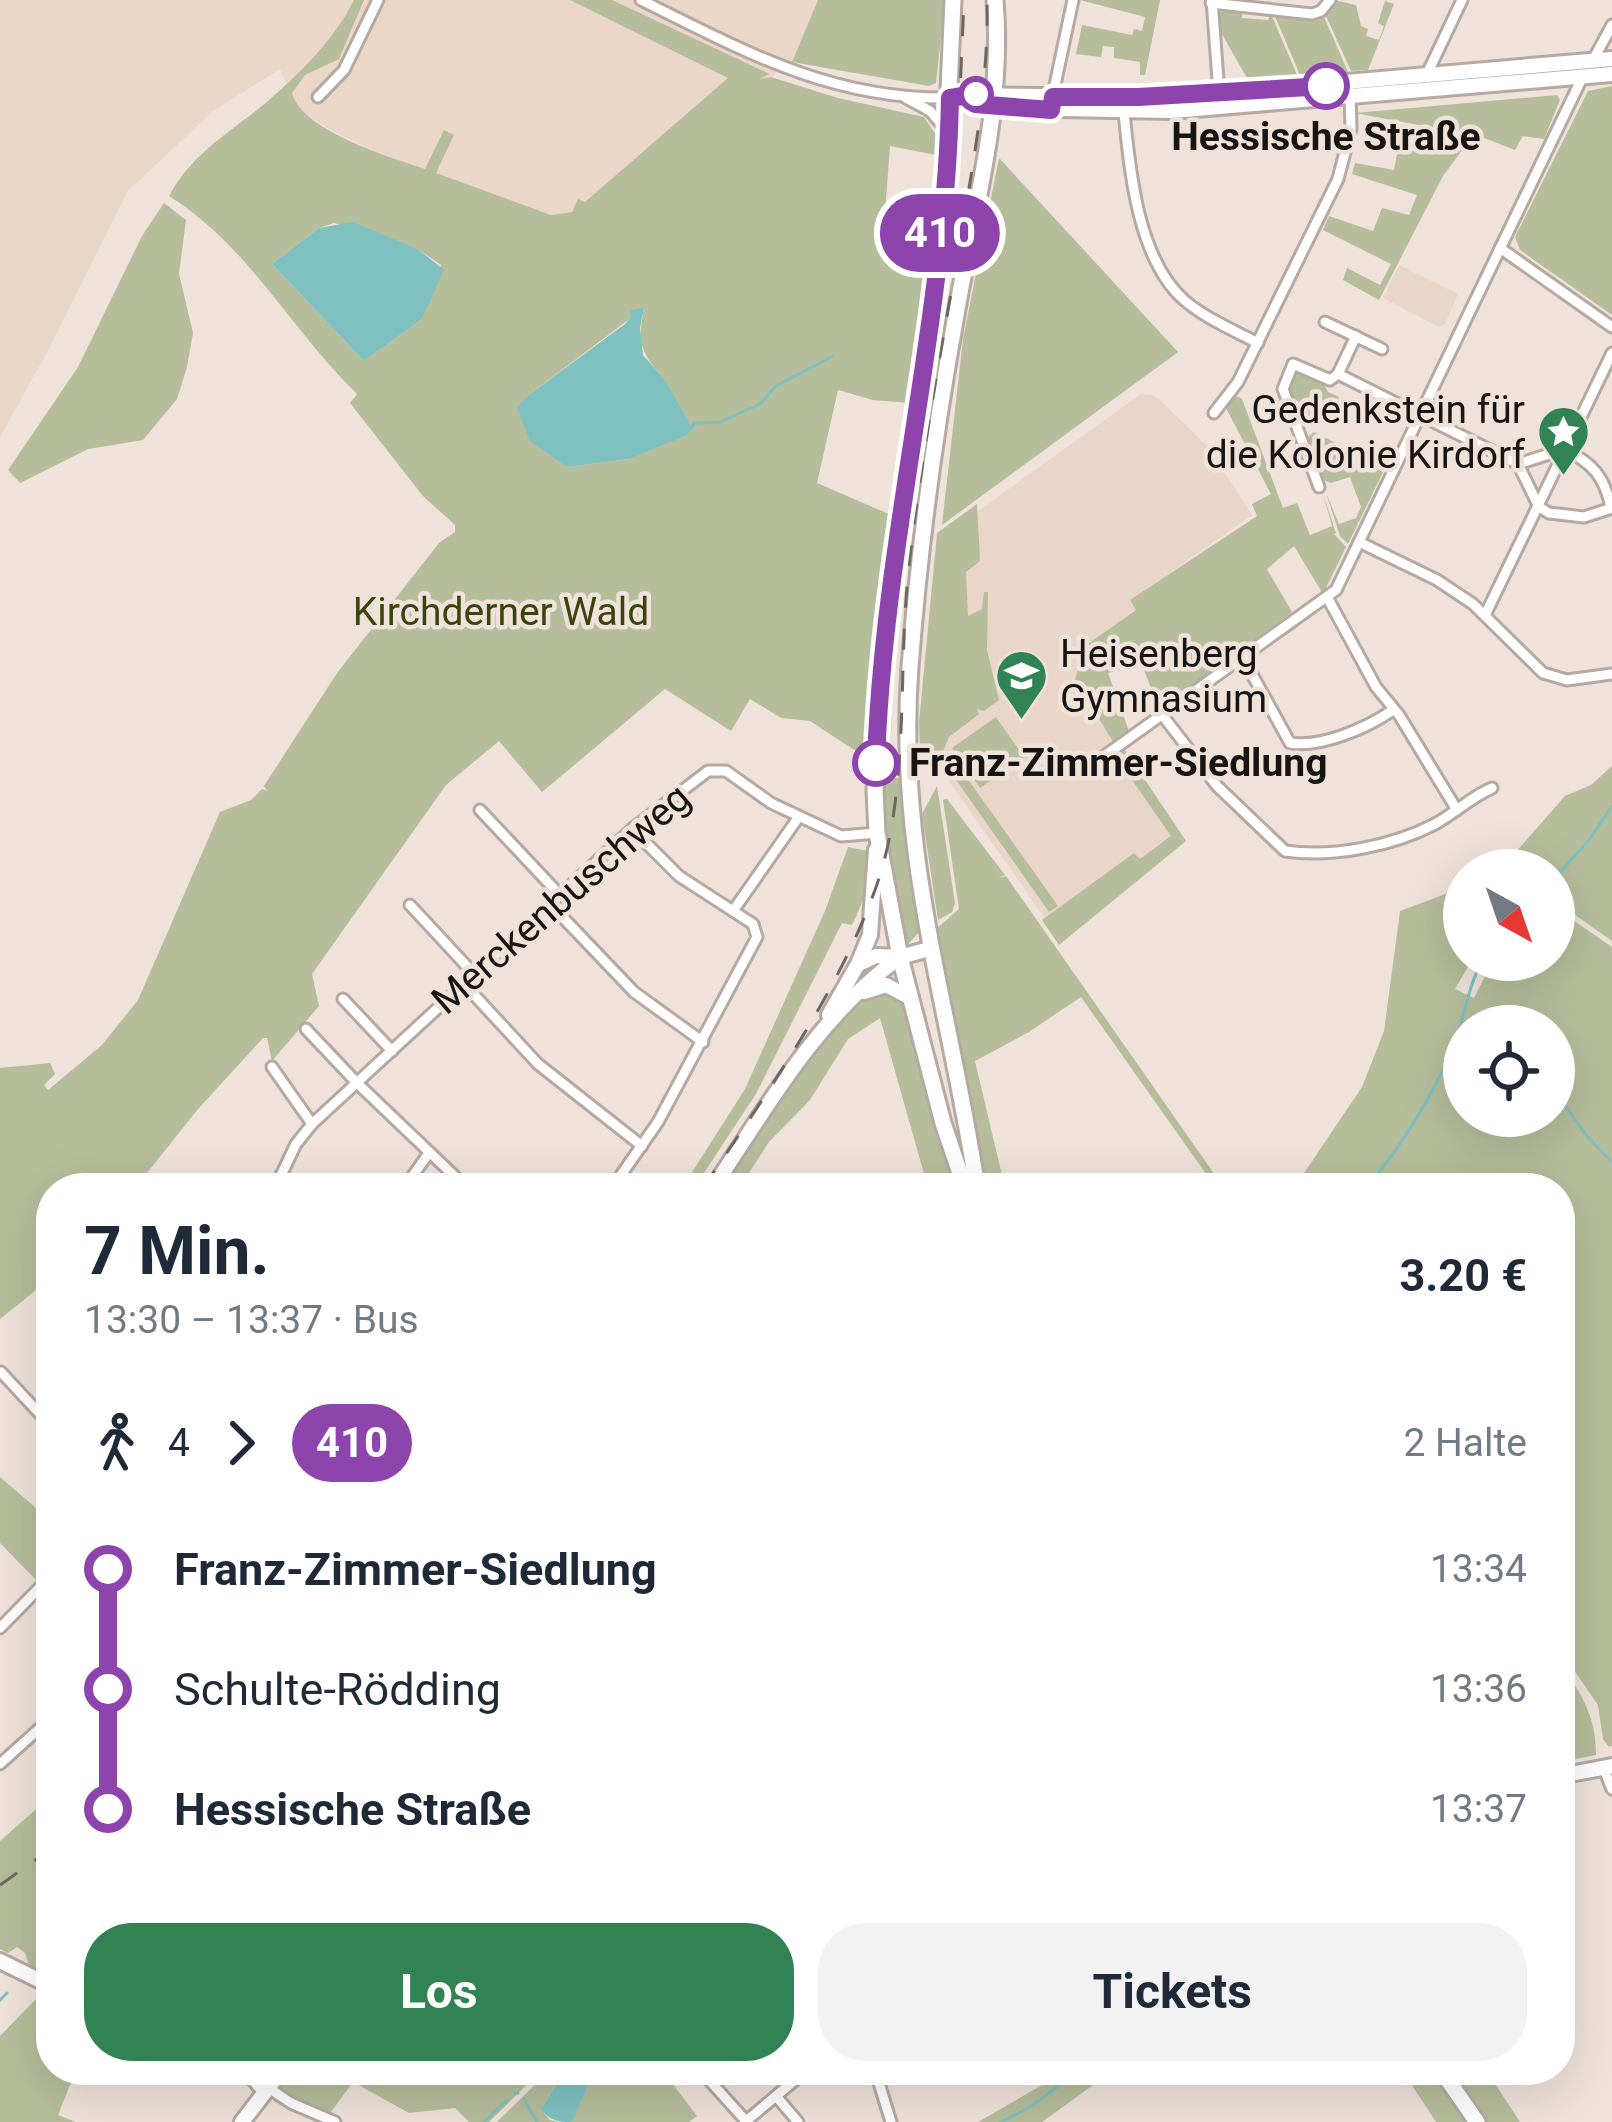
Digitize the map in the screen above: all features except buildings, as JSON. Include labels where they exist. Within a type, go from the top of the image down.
[{"type":"main road","points":[[953,0],[942,222],[879,710],[875,790],[900,957],[961,1173]]},
{"type":"main road","points":[[974,1173],[928,949],[911,824],[908,734],[911,662],[938,423],[996,100],[995,0]]},
{"type":"main road","points":[[1451,2085],[1477,2122]]},
{"type":"street","points":[[318,97],[344,70],[378,0]]},
{"type":"street","points":[[640,0],[801,76],[901,96],[1124,112],[1427,84],[1612,74]]},
{"type":"street","points":[[1052,104],[1072,0]]},
{"type":"street","points":[[1219,93],[1212,2],[1312,14],[1330,0]]},
{"type":"street","points":[[1427,84],[1462,0]]},
{"type":"street","points":[[1082,772],[1336,590],[1582,77],[1612,25]]},
{"type":"street","points":[[1427,84],[1612,59]]},
{"type":"street","points":[[1052,104],[1219,93],[1350,91]]},
{"type":"street","points":[[1214,413],[1231,394],[1258,344],[1338,179],[1351,129],[1350,91]]},
{"type":"street","points":[[901,96],[930,111],[948,136]]},
{"type":"street","points":[[1124,112],[1130,179],[1159,266],[1184,300],[1258,344]]},
{"type":"street","points":[[1500,248],[1612,327]]},
{"type":"street","points":[[1325,322],[1382,349]]},
{"type":"street","points":[[1319,488],[1282,389],[1293,364],[1330,380],[1338,374],[1356,336]]},
{"type":"street","points":[[1486,613],[1612,353]]},
{"type":"street","points":[[1338,374],[1518,464],[1539,507],[1573,518],[1612,507],[1592,464],[1565,448],[1518,464]]},
{"type":"street","points":[[1359,542],[1437,580],[1486,613],[1543,673],[1586,680],[1612,674]]},
{"type":"street","points":[[1327,597],[1351,645],[1456,810]]},
{"type":"street","points":[[1243,658],[1290,743],[1342,734],[1394,710]]},
{"type":"street","points":[[1163,716],[1217,786],[1285,851],[1323,852],[1396,840],[1433,825],[1492,788]]},
{"type":"street","name":"Merckenbuschweg","points":[[282,1173],[312,1124],[632,829],[714,769],[798,818],[841,836],[878,833]]},
{"type":"street","points":[[480,810],[560,894]]},
{"type":"street","points":[[733,911],[798,818]]},
{"type":"street","points":[[623,1173],[703,1042],[757,938],[753,923],[679,876],[632,829]]},
{"type":"street","points":[[722,1173],[822,1030],[858,964],[872,921],[878,833]]},
{"type":"street","points":[[550,904],[634,992],[703,1042]]},
{"type":"street","points":[[410,905],[474,974]]},
{"type":"street","points":[[822,1030],[900,957],[928,949]]},
{"type":"street","points":[[858,964],[885,954],[900,957]]},
{"type":"street","points":[[464,983],[538,1064],[643,1146]]},
{"type":"street","points":[[854,996],[886,985],[909,997]]},
{"type":"street","points":[[343,999],[392,1051]]},
{"type":"street","points":[[306,1029],[451,1173]]},
{"type":"street","points":[[272,1067],[312,1124]]},
{"type":"street","points":[[415,1173],[429,1153]]},
{"type":"street","points":[[1,1372],[36,1410]]},
{"type":"street","points":[[0,1628],[36,1591]]},
{"type":"street","points":[[0,1764],[36,1732]]},
{"type":"street","points":[[1575,1774],[1608,1768],[1612,1790]]},
{"type":"street","points":[[0,1961],[36,1979]]},
{"type":"street","points":[[242,2122],[268,2085]]},
{"type":"street","points":[[277,2085],[291,2103],[334,2122]]},
{"type":"street","points":[[713,2085],[745,2122],[787,2085]]},
{"type":"street","points":[[880,2085],[891,2122]]},
{"type":"street","points":[[776,2096],[798,2122]]},
{"type":"shaded area","points":[[0,0],[818,0],[792,62],[771,77],[738,84],[572,212],[551,215],[376,152],[333,131],[299,110],[280,69],[213,111],[128,191],[0,437]]},
{"type":"shaded area","points":[[1399,265],[1458,294],[1445,324],[1439,327],[1383,298]]},
{"type":"shaded area","name":"Heisenberg Gymnasium","points":[[1141,394],[1162,402],[1210,449],[1252,515],[1131,600],[1137,609],[1085,646],[1075,679],[1182,841],[1060,940],[935,761],[967,519]]},
{"type":"green space","name":"Kirchderner Wald","points":[[354,0],[364,0],[339,59],[305,75],[292,93],[312,119],[349,141],[425,169],[444,130],[454,135],[436,173],[551,215],[572,212],[578,199],[585,202],[728,78],[570,0],[612,0],[770,74],[759,79],[771,77],[924,117],[936,135],[936,155],[890,146],[884,226],[931,229],[909,403],[838,390],[817,483],[891,515],[865,757],[810,721],[781,718],[750,699],[731,731],[665,689],[542,792],[499,741],[446,785],[312,974],[319,1006],[272,1061],[267,1038],[263,1038],[147,1173],[36,1173],[36,1290],[0,1319],[0,1068],[50,1063],[55,1074],[44,1085],[48,1090],[102,1045],[138,1000],[220,812],[251,800],[262,789],[267,791],[264,786],[337,673],[439,543],[455,532],[455,525],[423,496],[350,403],[357,394],[223,239],[169,196],[199,157],[262,106],[325,44]],"holes":[[[334,223],[419,250],[441,265],[421,320],[364,361],[272,264],[319,228]],[[644,308],[643,347],[665,380],[629,459],[567,467],[526,397]]]},
{"type":"green space","points":[[818,0],[945,0],[936,83],[929,86],[792,62]]},
{"type":"green space","points":[[1080,0],[1160,0],[1145,75],[1140,75],[1140,62],[1114,58],[1114,47],[1103,46],[1101,57],[1076,54],[1082,25],[1132,35],[1134,29],[1142,31],[1145,17]]},
{"type":"green space","points":[[1334,0],[1356,5],[1361,26],[1368,29],[1366,36],[1379,40],[1385,1],[1394,4],[1368,70],[1351,71],[1326,16]]},
{"type":"green space","points":[[1224,9],[1242,11],[1242,18],[1268,20],[1271,14],[1297,75],[1248,80],[1222,34],[1218,35],[1216,18]]},
{"type":"green space","points":[[1274,14],[1324,17],[1348,72],[1300,75]]},
{"type":"green space","points":[[1612,86],[1612,315],[1520,250],[1515,237],[1588,91]]},
{"type":"green space","points":[[1557,95],[1560,100],[1544,139],[1523,136],[1515,150],[1474,134],[1443,176],[1379,300],[1343,280],[1347,268],[1380,285],[1391,264],[1323,230],[1329,216],[1373,231],[1382,208],[1409,215],[1417,195],[1352,174],[1355,163],[1394,170],[1399,143],[1429,148],[1434,128],[1355,113]]},
{"type":"green space","points":[[999,158],[1178,352],[942,525],[963,339]]},
{"type":"green space","points":[[164,203],[186,220],[179,274],[193,333],[177,399],[143,440],[88,449],[20,483],[8,470],[78,367],[142,236]]},
{"type":"green space","points":[[1299,372],[1322,381],[1328,392],[1339,397],[1325,425],[1315,422],[1304,427],[1296,415],[1319,405],[1311,407],[1311,397],[1306,399],[1309,408],[1296,413],[1288,380]]},
{"type":"green space","points":[[1236,396],[1242,399],[1283,508],[1297,503],[1310,535],[1332,526],[1323,494],[1336,533],[1334,534],[1346,547],[1323,594],[1294,546],[1267,569],[1292,612],[1190,689],[1158,705],[1141,663],[1108,673],[1129,731],[1115,745],[1075,679],[1085,646],[1136,610],[1130,600],[1257,516],[1252,504],[1271,494],[1226,408]]},
{"type":"green space","points":[[1314,432],[1385,468],[1348,544],[1340,536],[1326,493],[1339,524],[1356,518],[1361,507],[1350,477],[1331,483],[1321,479],[1317,472],[1323,469],[1314,443],[1307,445],[1305,439]]},
{"type":"green space","points":[[977,504],[980,561],[966,572],[968,616],[982,609],[984,592],[988,592],[987,650],[999,700],[984,711],[977,709],[979,714],[949,737],[935,770],[920,749],[919,723],[937,533]]},
{"type":"green space","points":[[898,591],[889,778],[902,778],[919,932],[903,950],[883,825],[883,730]]},
{"type":"green space","points":[[996,717],[1024,757],[980,788],[952,748]]},
{"type":"green space","points":[[1125,750],[1186,841],[1059,945],[1042,920],[1134,853],[1140,859],[1171,836],[1116,757]]},
{"type":"green space","points":[[955,761],[1058,906],[1049,912],[947,767]]},
{"type":"green space","points":[[1612,766],[1612,941],[1575,915],[1575,849],[1518,849],[1565,796],[1591,785]]},
{"type":"green space","points":[[937,786],[955,903],[952,912],[938,920],[922,814]]},
{"type":"green space","points":[[947,799],[1005,875],[998,878],[1006,876],[1214,1173],[1205,1173],[1081,997],[975,1061],[1001,1173],[984,1173],[936,929],[959,909],[943,800]]},
{"type":"green space","points":[[848,847],[868,851],[866,889],[852,925],[842,923],[756,1094],[704,1173],[692,1173],[745,1089],[825,911]]},
{"type":"green space","points":[[1443,895],[1443,981],[1460,981],[1455,989],[1474,998],[1482,981],[1575,981],[1575,921],[1612,947],[1612,1746],[1603,1739],[1598,1705],[1575,1672],[1575,1173],[1304,1173],[1362,1087],[1384,1031],[1400,911]]},
{"type":"green space","points":[[882,990],[904,1002],[953,1173],[924,1173],[880,1018],[848,1039],[810,1100],[769,1142],[749,1173],[729,1173],[818,1049],[863,1002]]},
{"type":"green space","points":[[0,1477],[36,1508],[36,1580],[0,1543]]},
{"type":"green space","points":[[1575,1687],[1593,1728],[1596,1755],[1575,1759]]},
{"type":"green space","points":[[36,1809],[36,1968],[17,1947],[8,1953],[0,1949],[0,1841]]},
{"type":"green space","points":[[36,1999],[36,2085],[70,2085],[58,2115],[76,2122],[0,2122],[0,2036]]},
{"type":"green space","points":[[282,2085],[351,2085],[328,2116],[278,2090]]},
{"type":"green space","points":[[358,2085],[527,2085],[489,2122],[469,2122],[455,2108],[409,2113]]},
{"type":"green space","points":[[535,2085],[556,2085],[541,2109],[558,2122],[497,2122]]},
{"type":"green space","points":[[587,2085],[673,2085],[697,2116],[689,2122],[571,2122]]},
{"type":"green space","points":[[1042,2085],[1093,2085],[1042,2122],[978,2122]]},
{"type":"green space","points":[[1412,2085],[1496,2085],[1520,2122],[1436,2122]]},
{"type":"water","points":[[353,222],[419,250],[444,270],[421,320],[364,361],[272,264],[319,228]]},
{"type":"water","points":[[644,307],[643,355],[665,380],[692,428],[687,435],[629,459],[567,467],[530,441],[517,408],[625,324],[630,311]]},
{"type":"water","points":[[556,2085],[588,2085],[571,2122],[554,2120],[541,2109]]},
{"type":"waterway","points":[[692,428],[694,423],[720,422],[760,404],[776,386],[833,356]]},
{"type":"waterway","points":[[1575,856],[1612,806]]},
{"type":"waterway","points":[[1377,1173],[1435,1086],[1473,981]]},
{"type":"waterway","points":[[1575,1120],[1612,1162]]},
{"type":"waterway","points":[[0,2000],[7,1993]]},
{"type":"waterway","points":[[1001,2122],[1059,2085]]},
{"type":"waterway","points":[[484,2122],[508,2099]]},
{"type":"waterway","points":[[524,2099],[537,2122]]},
{"type":"railway","points":[[957,162],[964,0]]},
{"type":"railway","points":[[713,1173],[775,1081],[841,968],[886,852],[898,772],[909,566],[979,122],[987,0]]},
{"type":"railway","points":[[0,1885],[36,1860]]},
{"type":"bus line","name":"410","points":[[876,763],[886,633],[944,202],[950,98],[976,94],[975,104],[1051,110],[1053,97],[1326,86]]},
{"type":"place","name":"Hessische Straße","points":[[1326,86]]},
{"type":"place","name":"Gedenkstein für die Kolonie Kirdorf","points":[[1564,478]]},
{"type":"place","name":"Heisenberg Gymnasium","points":[[1021,722]]},
{"type":"place","name":"Franz-Zimmer-Siedlung","points":[[876,763]]}]
